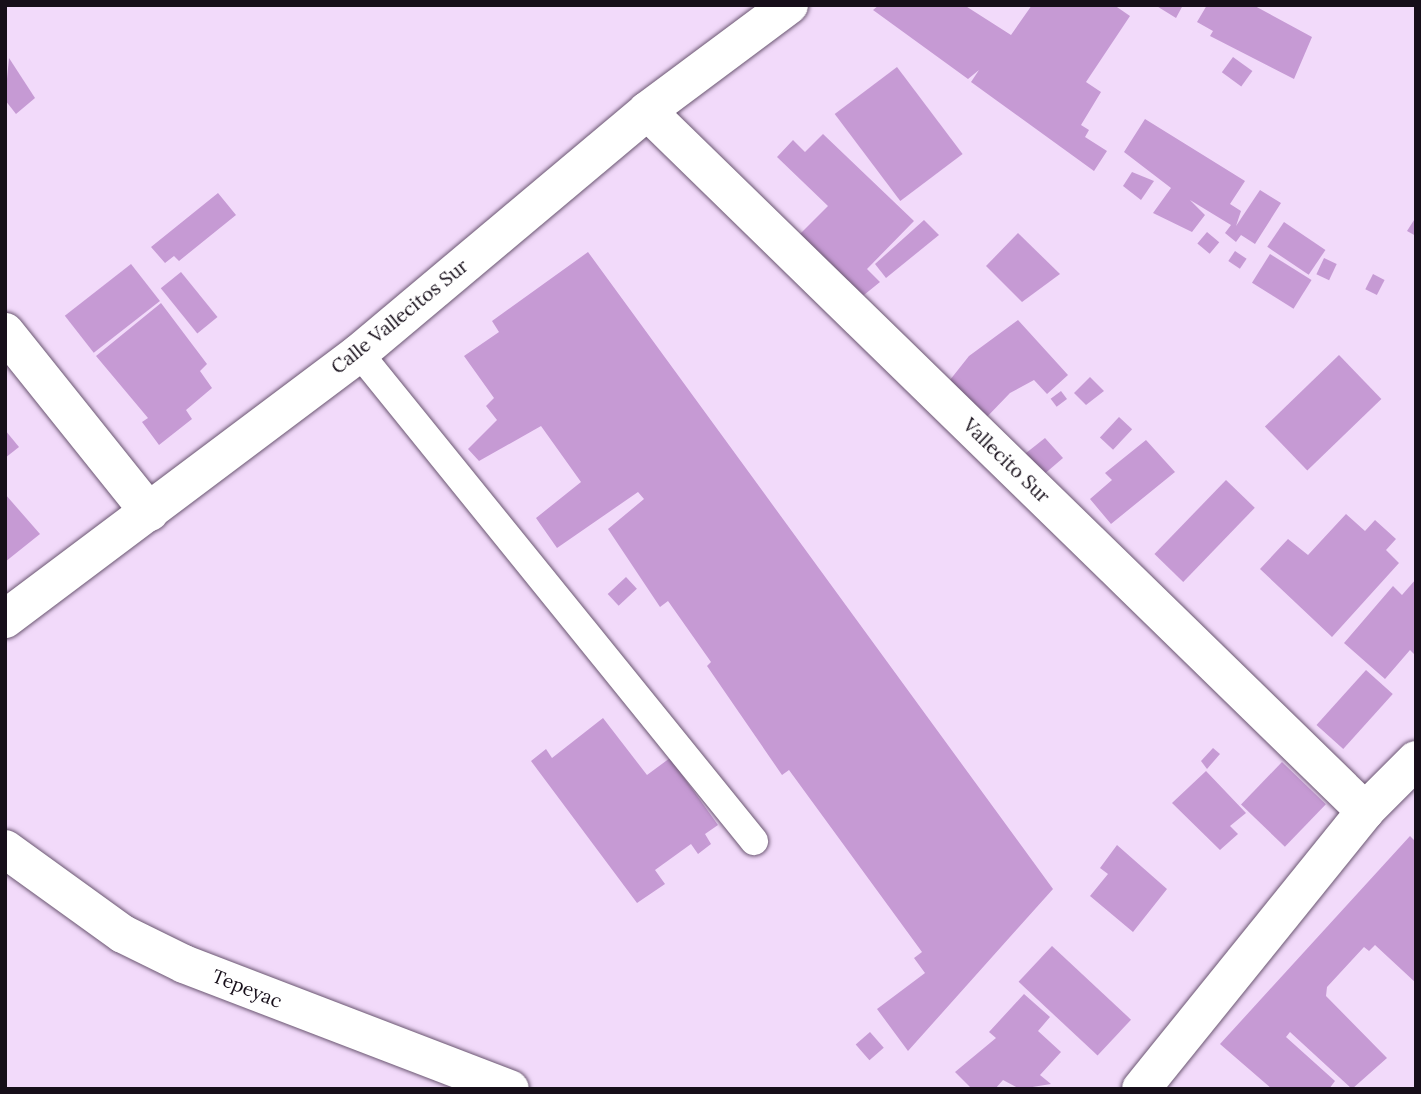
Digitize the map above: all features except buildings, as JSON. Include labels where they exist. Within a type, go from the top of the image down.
[{"type":"street","name":"Calle Vallecitos Sur","points":[[5,619],[359,353],[647,111],[789,5]]},
{"type":"street","name":"Vallecito Sur","points":[[647,111],[1365,811]]},
{"type":"street","points":[[5,332],[149,512]]},
{"type":"street","points":[[1141,1089],[1365,811],[1416,760]]},
{"type":"street","name":"Tepeyac","points":[[5,849],[123,934],[184,964],[510,1089]]},
{"type":"lane","points":[[359,353],[754,841]]}]
